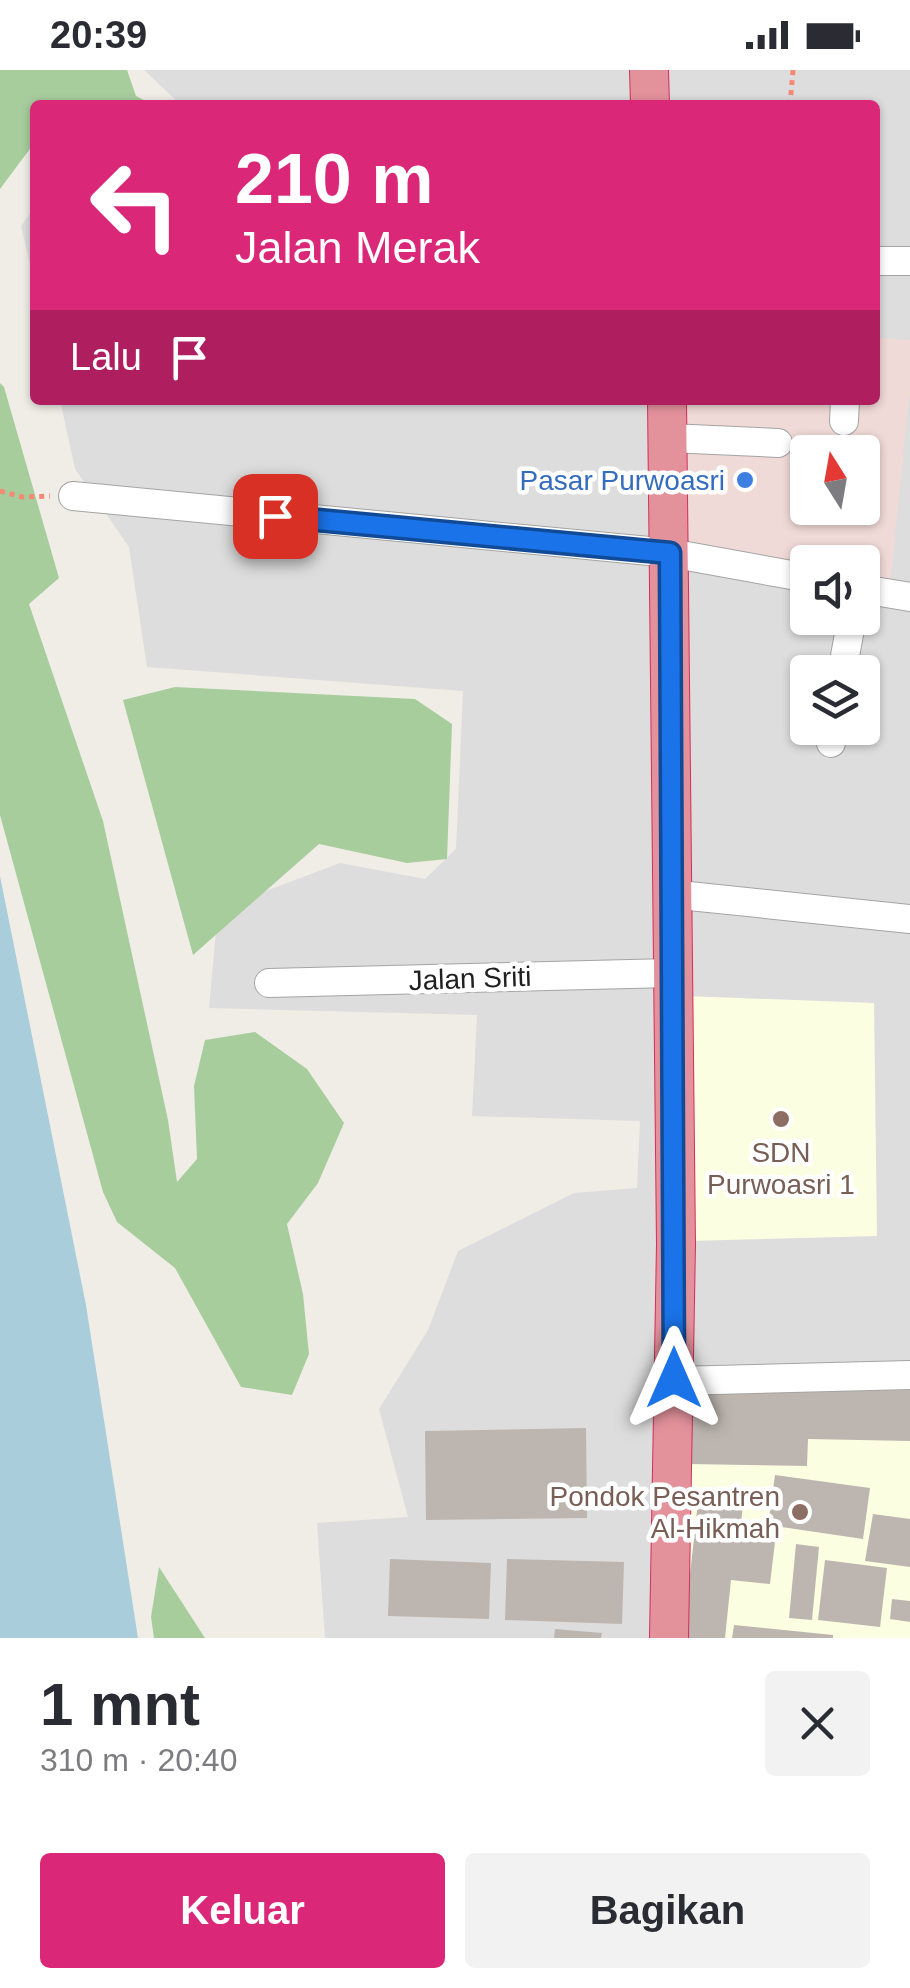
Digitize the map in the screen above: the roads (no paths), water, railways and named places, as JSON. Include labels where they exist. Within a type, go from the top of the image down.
[{"type":"highway","points":[[649,70],[650,100]]},
{"type":"highway","points":[[668,405],[675,1381],[669,1638]]},
{"type":"street","points":[[880,261],[910,260]]},
{"type":"street","points":[[669,438],[778,443]]},
{"type":"street","points":[[73,496],[670,553],[790,575]]},
{"type":"street","points":[[880,591],[910,597]]},
{"type":"street","points":[[670,894],[910,919]]},
{"type":"street","name":"Jalan Sriti","points":[[269,983],[672,972]]},
{"type":"street","points":[[675,1381],[910,1375]]},
{"type":"water","points":[[0,876],[86,1305],[138,1638],[0,1638]]},
{"type":"place","name":"Pasar Purwoasri","points":[[745,480]]},
{"type":"place","name":"SDN Purwoasri 1","points":[[781,1119]]},
{"type":"place","name":"Pondok Pesantren Al-Hikmah","points":[[800,1512]]}]
